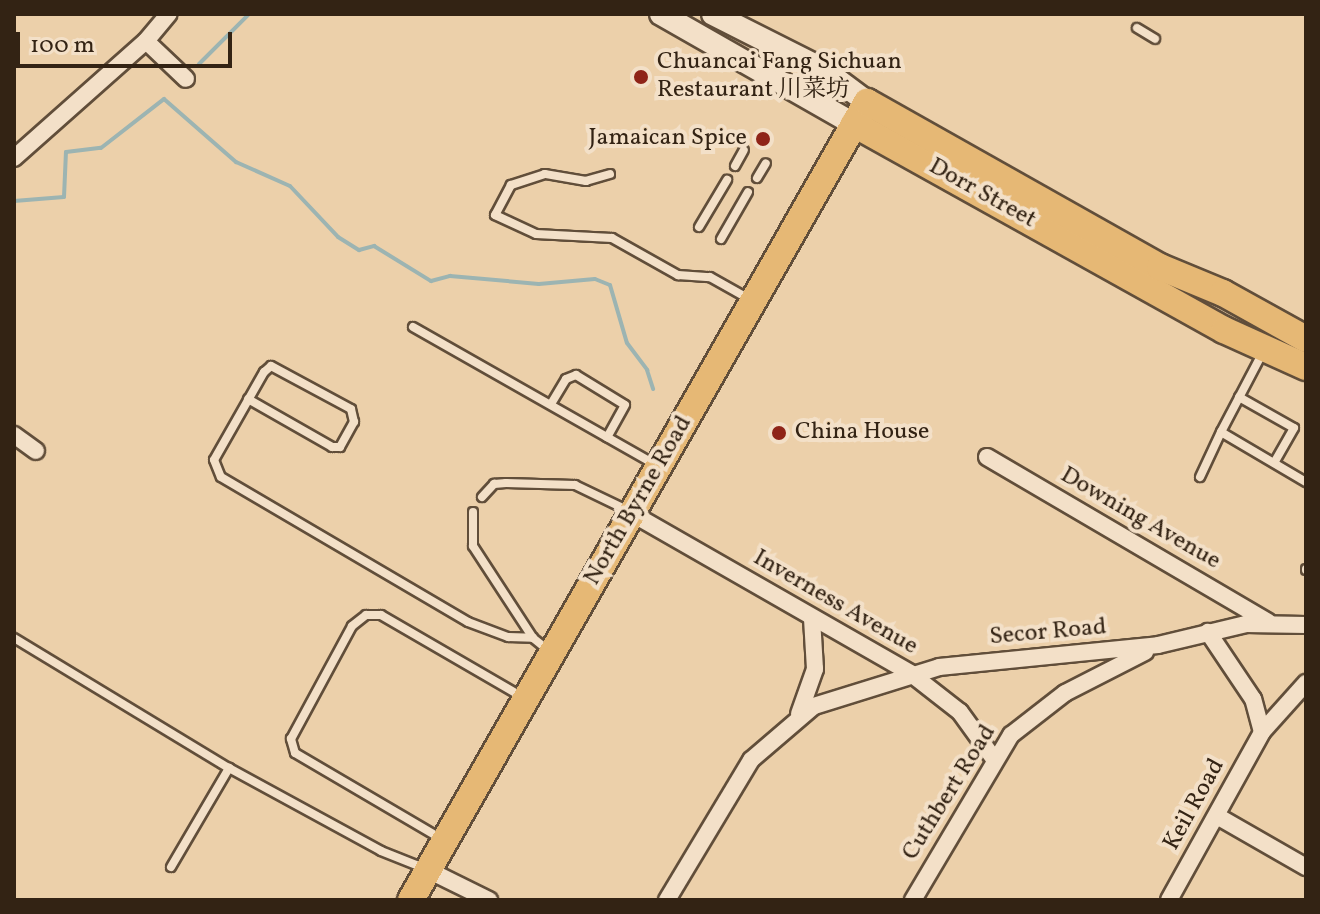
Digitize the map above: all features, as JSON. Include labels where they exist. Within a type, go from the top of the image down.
[{"type":"main road","name":"Dorr Street","points":[[661,14],[1160,267],[1223,293],[1306,339]]},
{"type":"main road","name":"Dorr Street","points":[[713,14],[824,70],[860,113],[1224,330],[1306,367]]},
{"type":"main road","name":"North Byrne Road","points":[[411,900],[526,698],[542,645],[631,513],[860,113]]},
{"type":"street","points":[[14,158],[146,41],[169,14]]},
{"type":"street","points":[[146,41],[186,79]]},
{"type":"street","points":[[14,435],[36,451]]},
{"type":"street","name":"Downing Avenue","points":[[987,457],[1270,623]]},
{"type":"street","name":"Inverness Avenue","points":[[631,513],[910,673],[960,712],[994,759]]},
{"type":"street","name":"Secor Road","points":[[799,714],[815,669],[812,619]]},
{"type":"street","name":"Secor Road","points":[[667,900],[751,760],[799,714],[910,673],[1158,645],[1208,632],[1270,623],[1306,625]]},
{"type":"street","points":[[1208,632],[1253,699],[1262,732]]},
{"type":"street","name":"Cuthbert Road","points":[[913,900],[1011,735],[1047,704],[1158,645]]},
{"type":"street","name":"Keil Road","points":[[1169,900],[1262,732],[1306,683]]},
{"type":"street","points":[[1217,816],[1306,867]]},
{"type":"street","points":[[428,870],[489,900]]},
{"type":"lane","points":[[1137,28],[1155,39]]},
{"type":"lane","points":[[735,166],[744,150]]},
{"type":"lane","points":[[757,178],[766,163]]},
{"type":"lane","points":[[610,174],[586,181],[545,174],[511,185],[495,215],[536,234],[612,238],[678,275],[710,277],[753,301]]},
{"type":"lane","points":[[699,227],[727,180]]},
{"type":"lane","points":[[721,239],[748,192]]},
{"type":"lane","points":[[413,327],[658,466]]},
{"type":"lane","points":[[1200,477],[1265,348]]},
{"type":"lane","points":[[248,399],[332,447],[340,447],[354,422],[351,409],[271,366],[248,399],[214,460],[221,477],[468,622],[508,637],[542,645]]},
{"type":"lane","points":[[551,404],[566,379],[576,375],[625,405],[607,437]]},
{"type":"lane","points":[[1239,397],[1294,428],[1274,463]]},
{"type":"lane","points":[[1221,432],[1306,482]]},
{"type":"lane","points":[[482,497],[494,484],[575,485],[631,513]]},
{"type":"lane","points":[[473,512],[473,546],[542,645]]},
{"type":"lane","points":[[445,841],[295,753],[291,739],[352,626],[366,615],[381,615],[526,698]]},
{"type":"lane","points":[[14,638],[229,768],[381,851],[428,870]]},
{"type":"lane","points":[[171,867],[229,768]]},
{"type":"waterway","points":[[199,64],[249,14]]},
{"type":"waterway","points":[[14,201],[64,197],[66,152],[101,148],[164,99],[236,162],[290,186],[338,237],[359,250],[374,246],[431,281],[450,276],[539,284],[595,279],[610,285],[627,343],[647,370],[653,389]]},
{"type":"place","name":"Chuancai Fang Sichuan Restaurant 川菜坊","points":[[641,77]]},
{"type":"place","name":"Jamaican Spice","points":[[763,139]]},
{"type":"place","name":"China House","points":[[779,433]]}]
